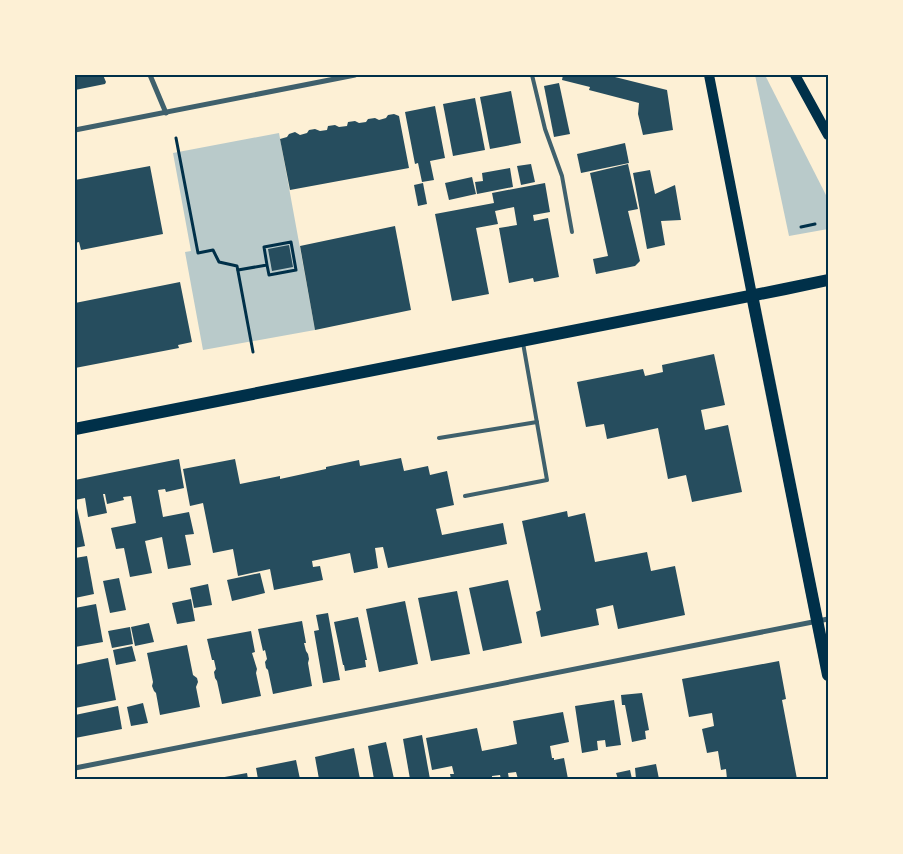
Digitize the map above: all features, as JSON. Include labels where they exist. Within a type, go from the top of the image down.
[{"type":"main road","points":[[709,75],[752,295],[823,620],[828,675]]},
{"type":"main road","points":[[795,75],[828,135]]},
{"type":"main road","points":[[75,429],[828,280]]},
{"type":"street","points":[[150,75],[166,112]]},
{"type":"street","points":[[75,130],[355,75]]},
{"type":"street","points":[[75,768],[823,620]]},
{"type":"lane","points":[[532,75],[545,129],[562,176],[572,232]]},
{"type":"lane","points":[[465,496],[547,480],[523,340]]},
{"type":"lane","points":[[439,438],[537,422]]},
{"type":"path","points":[[176,138],[198,253],[213,250],[219,262],[237,266],[253,352]]},
{"type":"path","points":[[801,226],[815,224]]},
{"type":"path","points":[[291,242],[296,270],[269,275],[267,265],[264,247],[291,242]]},
{"type":"path","points":[[238,270],[267,265]]},
{"type":"shaded area","points":[[755,75],[765,75],[828,199],[828,229],[789,236]]},
{"type":"shaded area","points":[[279,133],[315,330],[203,350],[185,252],[191,251],[173,153]]},
{"type":"building","points":[[75,75],[103,75],[106,82],[105,84],[75,90]]},
{"type":"building","points":[[563,75],[607,75],[667,90],[673,130],[643,135],[638,114],[639,103],[589,90],[590,87],[562,80]]},
{"type":"building","points":[[559,83],[570,134],[554,137],[544,86]]},
{"type":"building","points":[[511,91],[521,143],[490,149],[480,97]]},
{"type":"building","points":[[475,98],[485,150],[453,156],[443,104]]},
{"type":"building","points":[[435,106],[445,158],[430,161],[434,180],[422,182],[418,163],[415,164],[405,112]]},
{"type":"building","points":[[394,114],[399,116],[409,168],[290,190],[280,139],[295,132],[300,135],[307,133],[309,130],[327,130],[328,126],[347,126],[348,122],[366,122],[368,119],[375,118],[379,120]]},
{"type":"building","points":[[625,143],[629,163],[581,173],[577,154]]},
{"type":"building","points":[[531,164],[535,182],[521,185],[517,166]]},
{"type":"building","points":[[628,164],[638,209],[628,211],[640,261],[635,266],[596,274],[593,259],[608,256],[590,173]]},
{"type":"building","points":[[150,166],[163,234],[81,250],[79,242],[75,243],[75,180]]},
{"type":"building","points":[[510,168],[513,187],[477,194],[475,182],[483,181],[482,173]]},
{"type":"building","points":[[650,170],[655,194],[675,185],[681,220],[661,221],[665,245],[647,249],[633,173]]},
{"type":"building","points":[[472,177],[476,194],[449,200],[445,183]]},
{"type":"building","points":[[423,183],[427,204],[418,206],[414,185]]},
{"type":"building","points":[[545,183],[550,212],[533,215],[534,221],[548,218],[559,277],[534,282],[533,278],[509,283],[499,228],[517,225],[514,207],[495,211],[498,224],[476,228],[489,294],[452,301],[435,214],[494,203],[492,193]]},
{"type":"building","points":[[395,226],[411,310],[315,330],[300,246]]},
{"type":"building","points":[[289,245],[293,267],[272,271],[268,249]]},
{"type":"building","points":[[180,282],[192,342],[178,345],[179,348],[75,368],[75,303]]},
{"type":"building","points":[[714,354],[725,405],[701,410],[705,430],[728,425],[742,492],[692,502],[686,475],[668,479],[658,428],[607,439],[604,424],[586,427],[577,382],[643,369],[645,376],[663,372],[662,365]]},
{"type":"building","points":[[401,458],[404,471],[428,466],[430,475],[447,471],[454,505],[436,509],[442,535],[503,523],[507,544],[388,568],[383,547],[375,548],[378,568],[354,573],[350,553],[312,561],[313,567],[320,566],[323,580],[274,590],[270,569],[238,576],[233,549],[213,553],[203,503],[190,506],[183,469],[235,459],[240,484],[280,476],[280,479],[359,460],[360,466]]},
{"type":"building","points":[[179,459],[184,488],[166,492],[165,489],[158,490],[163,517],[189,512],[194,534],[185,535],[191,565],[168,569],[162,537],[145,541],[152,573],[130,577],[124,548],[116,549],[111,528],[136,523],[131,496],[123,497],[124,500],[107,504],[105,494],[103,494],[107,513],[88,517],[85,498],[75,500],[75,480]]},
{"type":"building","points":[[77,508],[85,546],[75,548],[75,509]]},
{"type":"building","points":[[567,511],[568,517],[585,513],[595,562],[647,552],[651,571],[675,566],[685,615],[618,629],[613,605],[596,609],[599,625],[541,637],[536,612],[541,610],[522,521]]},
{"type":"building","points":[[87,556],[94,594],[75,598],[75,558]]},
{"type":"building","points":[[260,573],[265,593],[232,601],[227,580]]},
{"type":"building","points":[[119,578],[126,610],[110,613],[103,581]]},
{"type":"building","points":[[508,580],[522,643],[483,651],[469,588]]},
{"type":"building","points":[[208,584],[212,605],[194,608],[190,588]]},
{"type":"building","points":[[457,591],[470,654],[431,661],[418,598]]},
{"type":"building","points":[[191,599],[195,621],[177,624],[172,603]]},
{"type":"building","points":[[405,601],[418,664],[379,672],[366,609]]},
{"type":"building","points":[[96,604],[103,642],[75,647],[75,608]]},
{"type":"building","points":[[328,613],[340,680],[323,683],[314,631],[319,630],[316,615]]},
{"type":"building","points":[[358,617],[367,660],[365,660],[366,667],[345,671],[334,622]]},
{"type":"building","points":[[302,621],[312,686],[273,694],[266,668],[265,650],[263,651],[258,629]]},
{"type":"building","points":[[149,623],[154,642],[135,646],[131,627]]},
{"type":"building","points":[[130,627],[133,644],[112,648],[108,631]]},
{"type":"building","points":[[251,631],[255,652],[252,653],[257,669],[256,673],[261,696],[222,704],[215,678],[214,660],[212,660],[207,639]]},
{"type":"building","points":[[187,645],[193,675],[197,678],[198,682],[196,687],[200,707],[160,715],[156,693],[152,686],[153,682],[147,653]]},
{"type":"building","points":[[132,646],[136,661],[116,665],[113,650]]},
{"type":"building","points":[[108,658],[116,700],[75,708],[75,665]]},
{"type":"building","points":[[779,661],[786,699],[782,700],[797,779],[727,779],[726,769],[721,770],[718,751],[707,753],[702,729],[714,726],[712,713],[689,717],[682,679]]},
{"type":"building","points":[[642,693],[649,730],[645,731],[646,739],[632,742],[625,705],[622,705],[621,695]]},
{"type":"building","points":[[614,700],[621,745],[606,747],[605,740],[597,741],[598,750],[582,753],[575,706]]},
{"type":"building","points":[[143,703],[148,723],[131,726],[127,707]]},
{"type":"building","points":[[118,706],[122,729],[75,738],[75,715]]},
{"type":"building","points":[[563,712],[569,742],[550,746],[554,760],[564,758],[568,779],[518,779],[516,772],[508,773],[509,779],[501,779],[500,775],[492,776],[492,779],[451,779],[450,774],[454,774],[452,766],[432,770],[426,738],[477,728],[482,751],[517,744],[513,721]]},
{"type":"building","points":[[422,735],[430,779],[410,779],[403,739]]},
{"type":"building","points":[[386,742],[394,779],[374,779],[368,746]]},
{"type":"building","points":[[354,748],[360,779],[319,779],[315,757]]},
{"type":"building","points":[[296,760],[300,779],[258,779],[256,768]]},
{"type":"building","points":[[656,764],[659,779],[636,779],[635,768]]},
{"type":"building","points":[[630,770],[632,779],[618,779],[616,773]]},
{"type":"building","points":[[247,773],[248,779],[219,778]]}]
